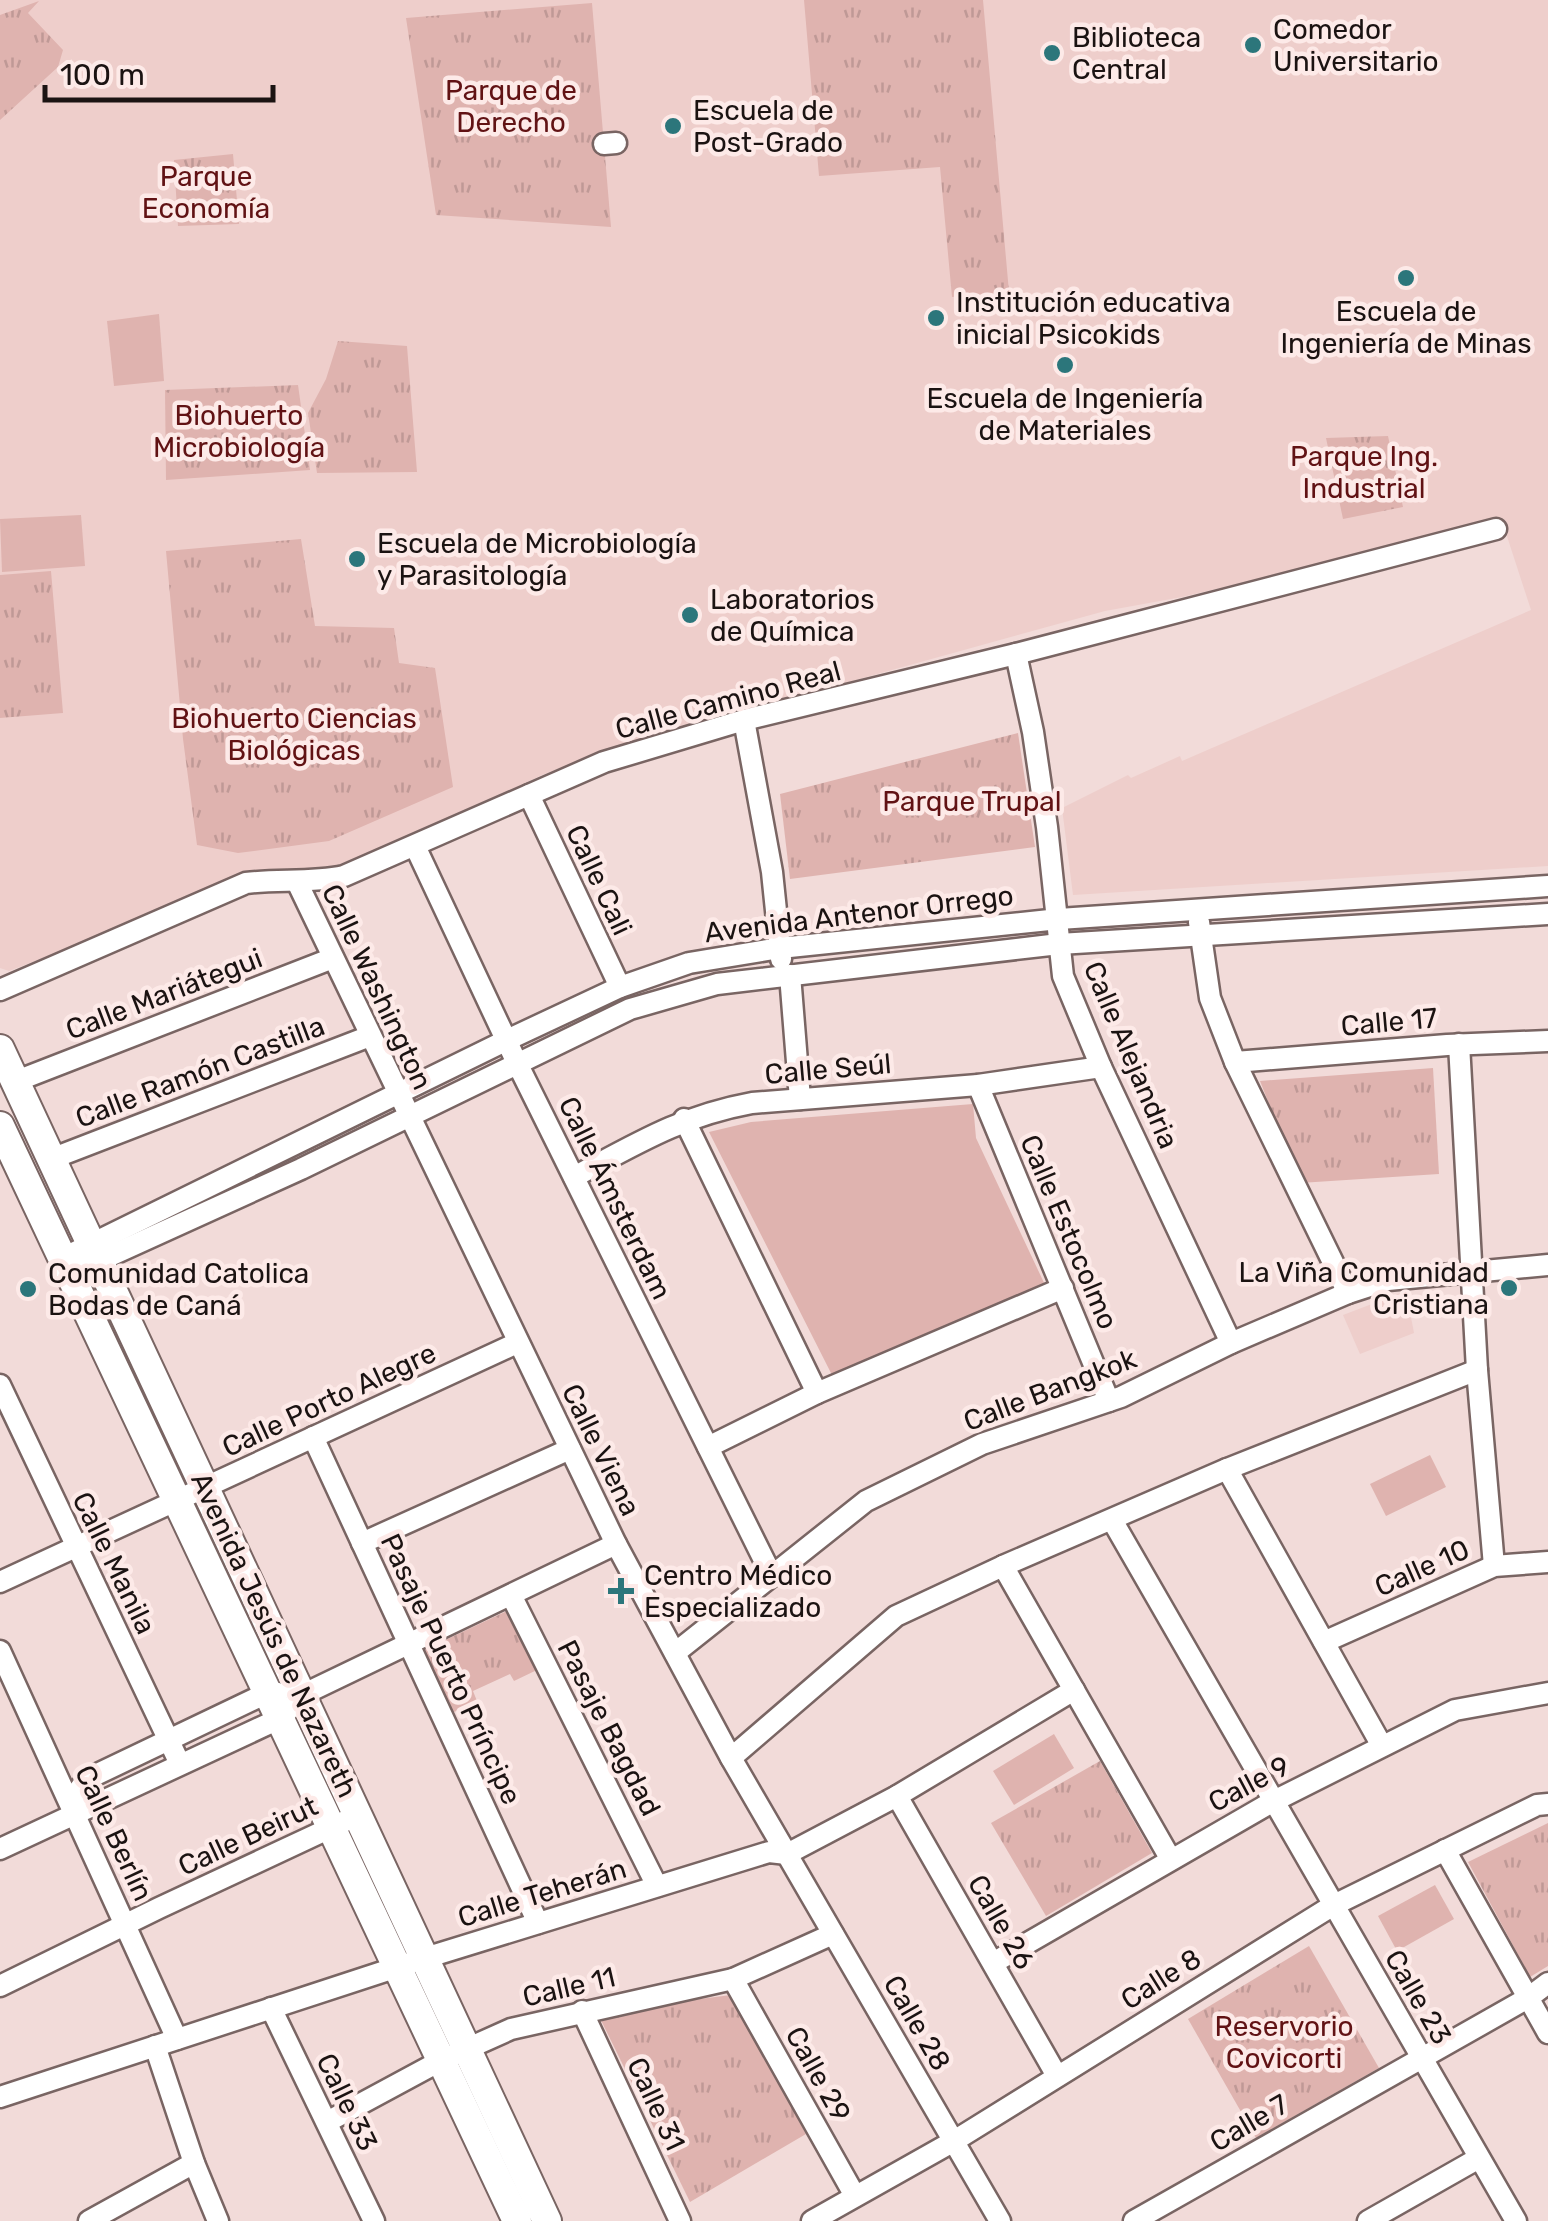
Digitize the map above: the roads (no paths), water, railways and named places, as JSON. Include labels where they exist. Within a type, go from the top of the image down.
[{"type":"main road","name":"Avenida Jesús de Nazareth","points":[[0,1049],[302,1695],[346,1822],[455,2054],[547,2221]]},
{"type":"main road","name":"Avenida Jesús de Nazareth","points":[[0,1126],[268,1692],[346,1822]]},
{"type":"main road","points":[[100,1338],[130,1325]]},
{"type":"main road","name":"Avenida Jesús de Nazareth","points":[[455,2054],[517,2221]]},
{"type":"street","name":"Calle Camino Real","points":[[0,990],[246,884],[344,876],[604,762],[744,720],[1496,529]]},
{"type":"street","name":"Calle Alejandria","points":[[1016,654],[1033,732],[1063,976],[1101,1067],[1231,1343]]},
{"type":"street","points":[[744,720],[772,872],[800,1099]]},
{"type":"street","name":"Calle Cali","points":[[529,796],[620,987]]},
{"type":"street","name":"Calle Ámsterdam","points":[[415,846],[517,1063],[771,1574]]},
{"type":"street","name":"Calle Washington","points":[[297,882],[408,1116]]},
{"type":"street","name":"Avenida Antenor Orrego","points":[[96,1252],[292,1146],[507,1040],[620,987],[689,962],[780,948],[1059,919],[1548,886]]},
{"type":"street","points":[[1198,908],[1210,998],[1234,1062],[1348,1293]]},
{"type":"street","name":"Avenida Antenor Orrego","points":[[66,1266],[301,1168],[630,1008],[717,984],[1059,944],[1548,914]]},
{"type":"street","name":"Calle Mariátegui","points":[[14,1082],[333,958]]},
{"type":"street","name":"Calle Ramón Castilla","points":[[50,1158],[370,1036]]},
{"type":"street","name":"Calle 17","points":[[1234,1062],[1458,1044],[1548,1041]]},
{"type":"street","points":[[1458,1044],[1477,1370],[1494,1566]]},
{"type":"street","name":"Calle Seúl","points":[[574,1177],[684,1119],[752,1103],[978,1085],[1101,1067]]},
{"type":"street","name":"Calle Estocolmo","points":[[978,1085],[1109,1401]]},
{"type":"street","name":"Calle Viena","points":[[408,1116],[616,1544],[786,1854]]},
{"type":"street","points":[[684,1119],[817,1394]]},
{"type":"street","points":[[292,1146],[301,1168]]},
{"type":"street","name":"Calle Bangkok","points":[[675,1653],[866,1501],[982,1444],[1109,1401],[1231,1343],[1388,1280],[1548,1265]]},
{"type":"street","points":[[708,1446],[817,1394],[1063,1288]]},
{"type":"street","name":"Calle Porto Alegre","points":[[0,1582],[517,1343]]},
{"type":"street","points":[[731,1758],[896,1616],[1227,1469],[1477,1370]]},
{"type":"street","name":"Calle Manila","points":[[0,1386],[180,1764]]},
{"type":"street","name":"Pasaje Puerto Príncipe","points":[[313,1438],[538,1923]]},
{"type":"street","points":[[362,1543],[570,1449]]},
{"type":"street","points":[[1227,1469],[1382,1746]]},
{"type":"street","name":"Calle 23","points":[[1112,1520],[1516,2221]]},
{"type":"street","points":[[0,1849],[281,1718],[302,1695],[616,1544]]},
{"type":"street","name":"Calle 10","points":[[1324,1642],[1494,1566],[1548,1562]]},
{"type":"street","points":[[1003,1566],[1170,1858]]},
{"type":"street","name":"Pasaje Bagdad","points":[[511,1595],[657,1886]]},
{"type":"street","name":"Calle Berlín","points":[[0,1651],[178,2039]]},
{"type":"street","name":"Calle Teherán","points":[[0,2097],[657,1886],[769,1852],[786,1854],[897,1796],[1074,1690]]},
{"type":"street","points":[[74,1813],[79,1790],[88,1780],[268,1692],[302,1695]]},
{"type":"street","name":"Calle 9","points":[[992,1963],[1272,1802],[1454,1710],[1548,1693]]},
{"type":"street","name":"Calle 26","points":[[897,1796],[1057,2076]]},
{"type":"street","name":"Calle 8","points":[[812,2221],[954,2141],[1332,1906],[1536,1806],[1548,1804]]},
{"type":"street","name":"Calle Beirut","points":[[0,1986],[346,1822]]},
{"type":"street","points":[[1445,1850],[1548,2033]]},
{"type":"street","name":"Calle 28","points":[[786,1854],[1000,2221]]},
{"type":"street","name":"Calle 11","points":[[327,2122],[511,2029],[734,1979],[833,1934]]},
{"type":"street","name":"Calle 29","points":[[734,1979],[855,2196]]},
{"type":"street","name":"Calle 7","points":[[1137,2220],[1528,1998],[1548,1983]]},
{"type":"street","name":"Calle 33","points":[[271,2008],[374,2221]]},
{"type":"street","name":"Calle 31","points":[[582,2012],[680,2221]]},
{"type":"street","points":[[155,2046],[218,2221]]},
{"type":"street","points":[[1375,2219],[1480,2158]]},
{"type":"street","points":[[89,2221],[194,2163]]},
{"type":"place","name":"Comedor Universitario","points":[[1253,45]]},
{"type":"place","name":"Biblioteca Central","points":[[1052,53]]},
{"type":"place","name":"Escuela de Post-Grado","points":[[673,126]]},
{"type":"place","name":"Escuela de Ingeniería de Minas","points":[[1406,278]]},
{"type":"place","name":"Institución educativa inicial Psicokids","points":[[936,318]]},
{"type":"place","name":"Escuela de Ingeniería de Materiales","points":[[1065,365]]},
{"type":"place","name":"Escuela de Microbiología y Parasitología","points":[[357,559]]},
{"type":"place","name":"Laboratorios de Química","points":[[690,615]]},
{"type":"place","name":"La Viña Comunidad Cristiana","points":[[1509,1288]]},
{"type":"place","name":"Comunidad Catolica Bodas de Caná","points":[[28,1289]]},
{"type":"place","name":"Centro Médico Especializado","points":[[621,1591]]},
{"type":"park label","name":"Parque de Derecho","points":[[511,106]]},
{"type":"park label","name":"Parque Economía","points":[[206,192]]},
{"type":"park label","name":"Biohuerto Microbiología","points":[[239,431]]},
{"type":"park label","name":"Parque Ing. Industrial","points":[[1364,472]]},
{"type":"park label","name":"Biohuerto Ciencias Biológicas","points":[[294,734]]},
{"type":"park label","name":"Parque Trupal","points":[[972,801]]},
{"type":"park label","name":"Reservorio Covicorti","points":[[1284,2042]]}]
